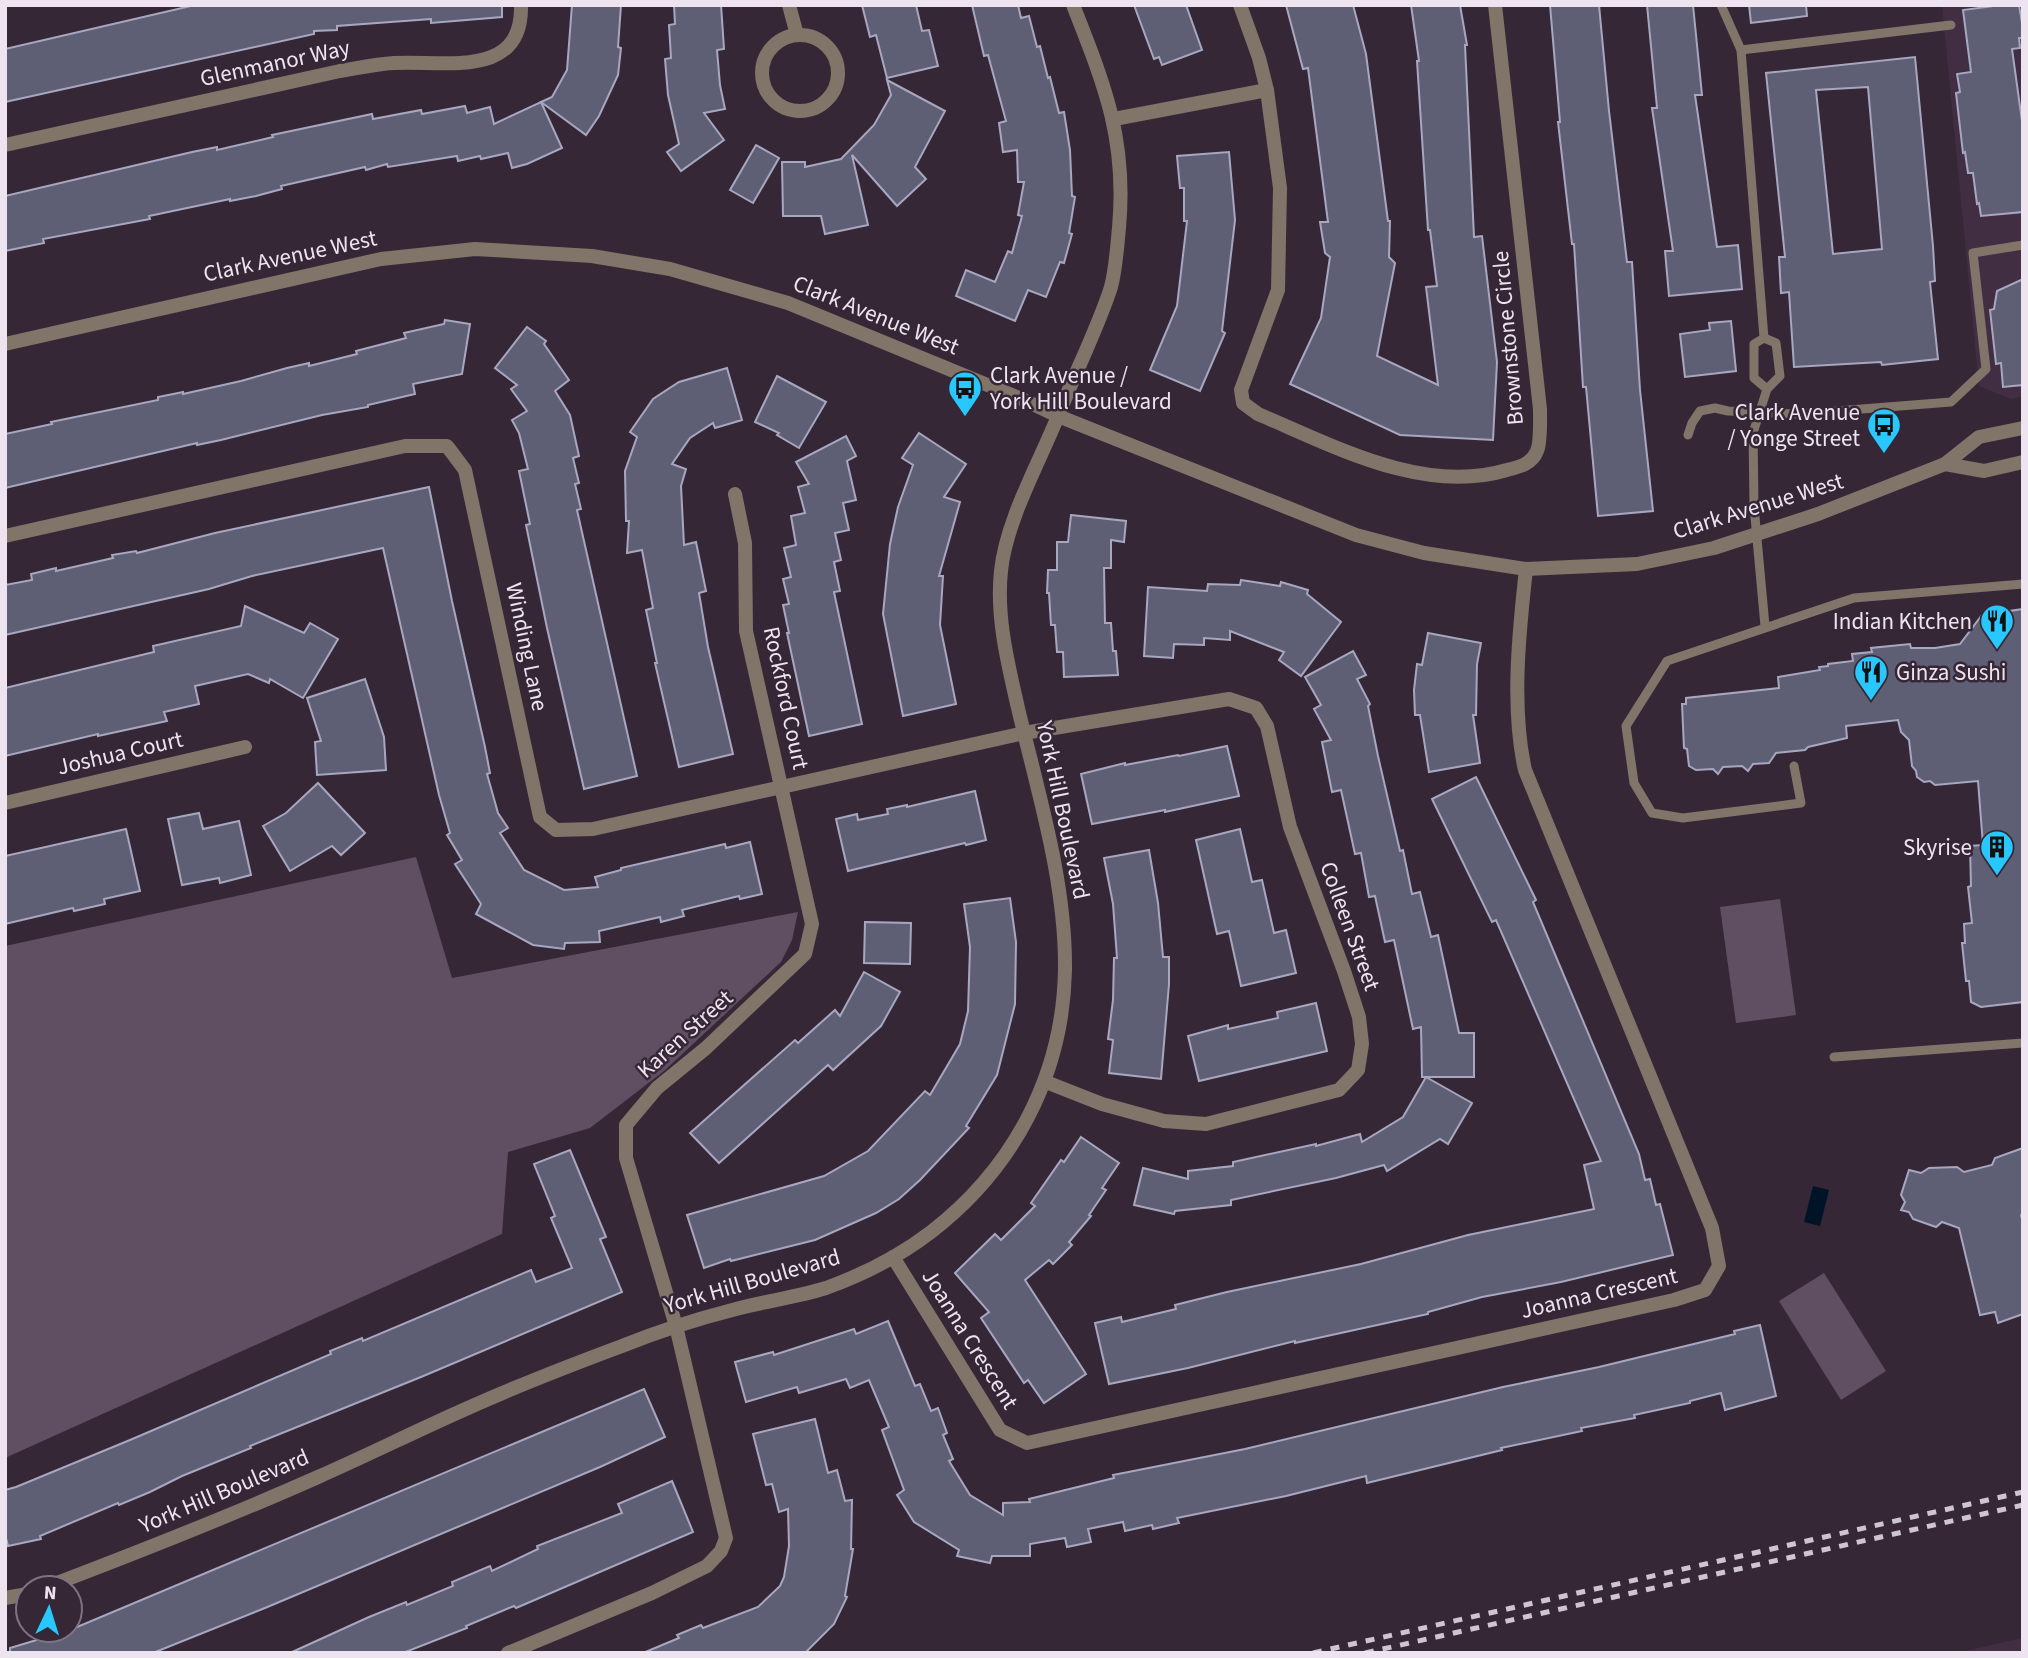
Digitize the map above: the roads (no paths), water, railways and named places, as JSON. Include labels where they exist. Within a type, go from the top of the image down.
[{"type":"street","name":"Glenmanor Way","points":[[5,145],[340,71],[393,63],[481,62],[503,52],[513,41],[522,20],[521,5]]},
{"type":"street","points":[[789,5],[797,35]]},
{"type":"street","name":"York Hill Boulevard","points":[[79,1574],[317,1478],[483,1402],[676,1326],[826,1287],[893,1257],[931,1232],[964,1203],[996,1168],[1025,1125],[1046,1082],[1060,1027],[1065,971],[1063,924],[1053,861],[1004,634],[1000,601],[1001,569],[1007,538],[1111,286],[1122,192],[1114,119],[1099,71],[1073,5]]},
{"type":"street","name":"Brownstone Circle","points":[[1240,5],[1267,90],[1280,188],[1278,290],[1241,390],[1243,403],[1258,414],[1405,472],[1454,478],[1496,474],[1526,465],[1538,452],[1541,409],[1495,5]]},
{"type":"street","points":[[797,35],[820,40],[830,49],[839,72],[837,85],[822,105],[798,112],[775,103],[762,81],[765,57],[773,46],[783,39],[797,35]]},
{"type":"street","points":[[1114,119],[1267,90]]},
{"type":"street","name":"Clark Avenue West","points":[[5,344],[381,259],[475,249],[592,256],[670,269],[789,303],[1058,416],[1356,535],[1424,554],[1526,569],[1637,564],[1714,548],[1818,514],[1945,464],[1979,437],[2023,428]]},
{"type":"street","name":"Winding Lane","points":[[5,536],[405,446],[447,446],[465,470],[540,817],[556,830],[593,829],[1024,733]]},
{"type":"street","points":[[1945,464],[1984,471],[2023,462]]},
{"type":"street","name":"Rockford Court","points":[[735,494],[745,542],[746,631],[783,787]]},
{"type":"street","name":"Joanna Crescent","points":[[893,1257],[1000,1430],[1027,1443],[1674,1300],[1705,1290],[1719,1266],[1712,1228],[1525,769],[1518,741],[1517,716],[1526,569]]},
{"type":"street","name":"Colleen Street","points":[[1024,733],[1229,699],[1256,708],[1267,726],[1290,827],[1359,1017],[1362,1044],[1358,1070],[1339,1090],[1206,1124],[1164,1121],[1102,1104],[1046,1082]]},
{"type":"street","name":"Joshua Court","points":[[5,803],[246,747]]},
{"type":"street","name":"Karen Street","points":[[508,1653],[652,1593],[707,1566],[720,1551],[726,1538],[676,1326],[626,1157],[626,1125],[657,1088],[706,1048],[805,954],[812,924],[811,914],[783,787]]},
{"type":"lane","points":[[1721,5],[1741,50],[1764,338]]},
{"type":"lane","points":[[1741,50],[1951,25]]},
{"type":"lane","points":[[1688,435],[1700,411],[1715,408],[1798,415],[1951,402],[1986,369],[1973,253],[2023,245]]},
{"type":"lane","points":[[1764,338],[1754,344],[1754,378],[1767,389]]},
{"type":"lane","points":[[1764,338],[1776,343],[1780,376],[1767,389],[1753,433],[1757,535],[1765,626]]},
{"type":"lane","points":[[1794,766],[1801,803],[1683,818],[1652,813],[1634,783],[1626,726],[1667,661],[1854,598],[2023,584]]},
{"type":"lane","points":[[1834,1057],[2023,1043]]},
{"type":"water","points":[[1813,1186],[1829,1190],[1820,1226],[1804,1222]]},
{"type":"railway","points":[[1313,1653],[2023,1492]]},
{"type":"railway","points":[[1365,1653],[2023,1505]]},
{"type":"place","name":"Clark Avenue / York Hill Boulevard","points":[[965,418]]},
{"type":"place","name":"Clark Avenue / Yonge Street","points":[[1884,455]]},
{"type":"place","name":"Indian Kitchen","points":[[1997,651]]},
{"type":"place","name":"Ginza Sushi","points":[[1871,702]]},
{"type":"place","name":"Skyrise","points":[[1997,877]]}]
